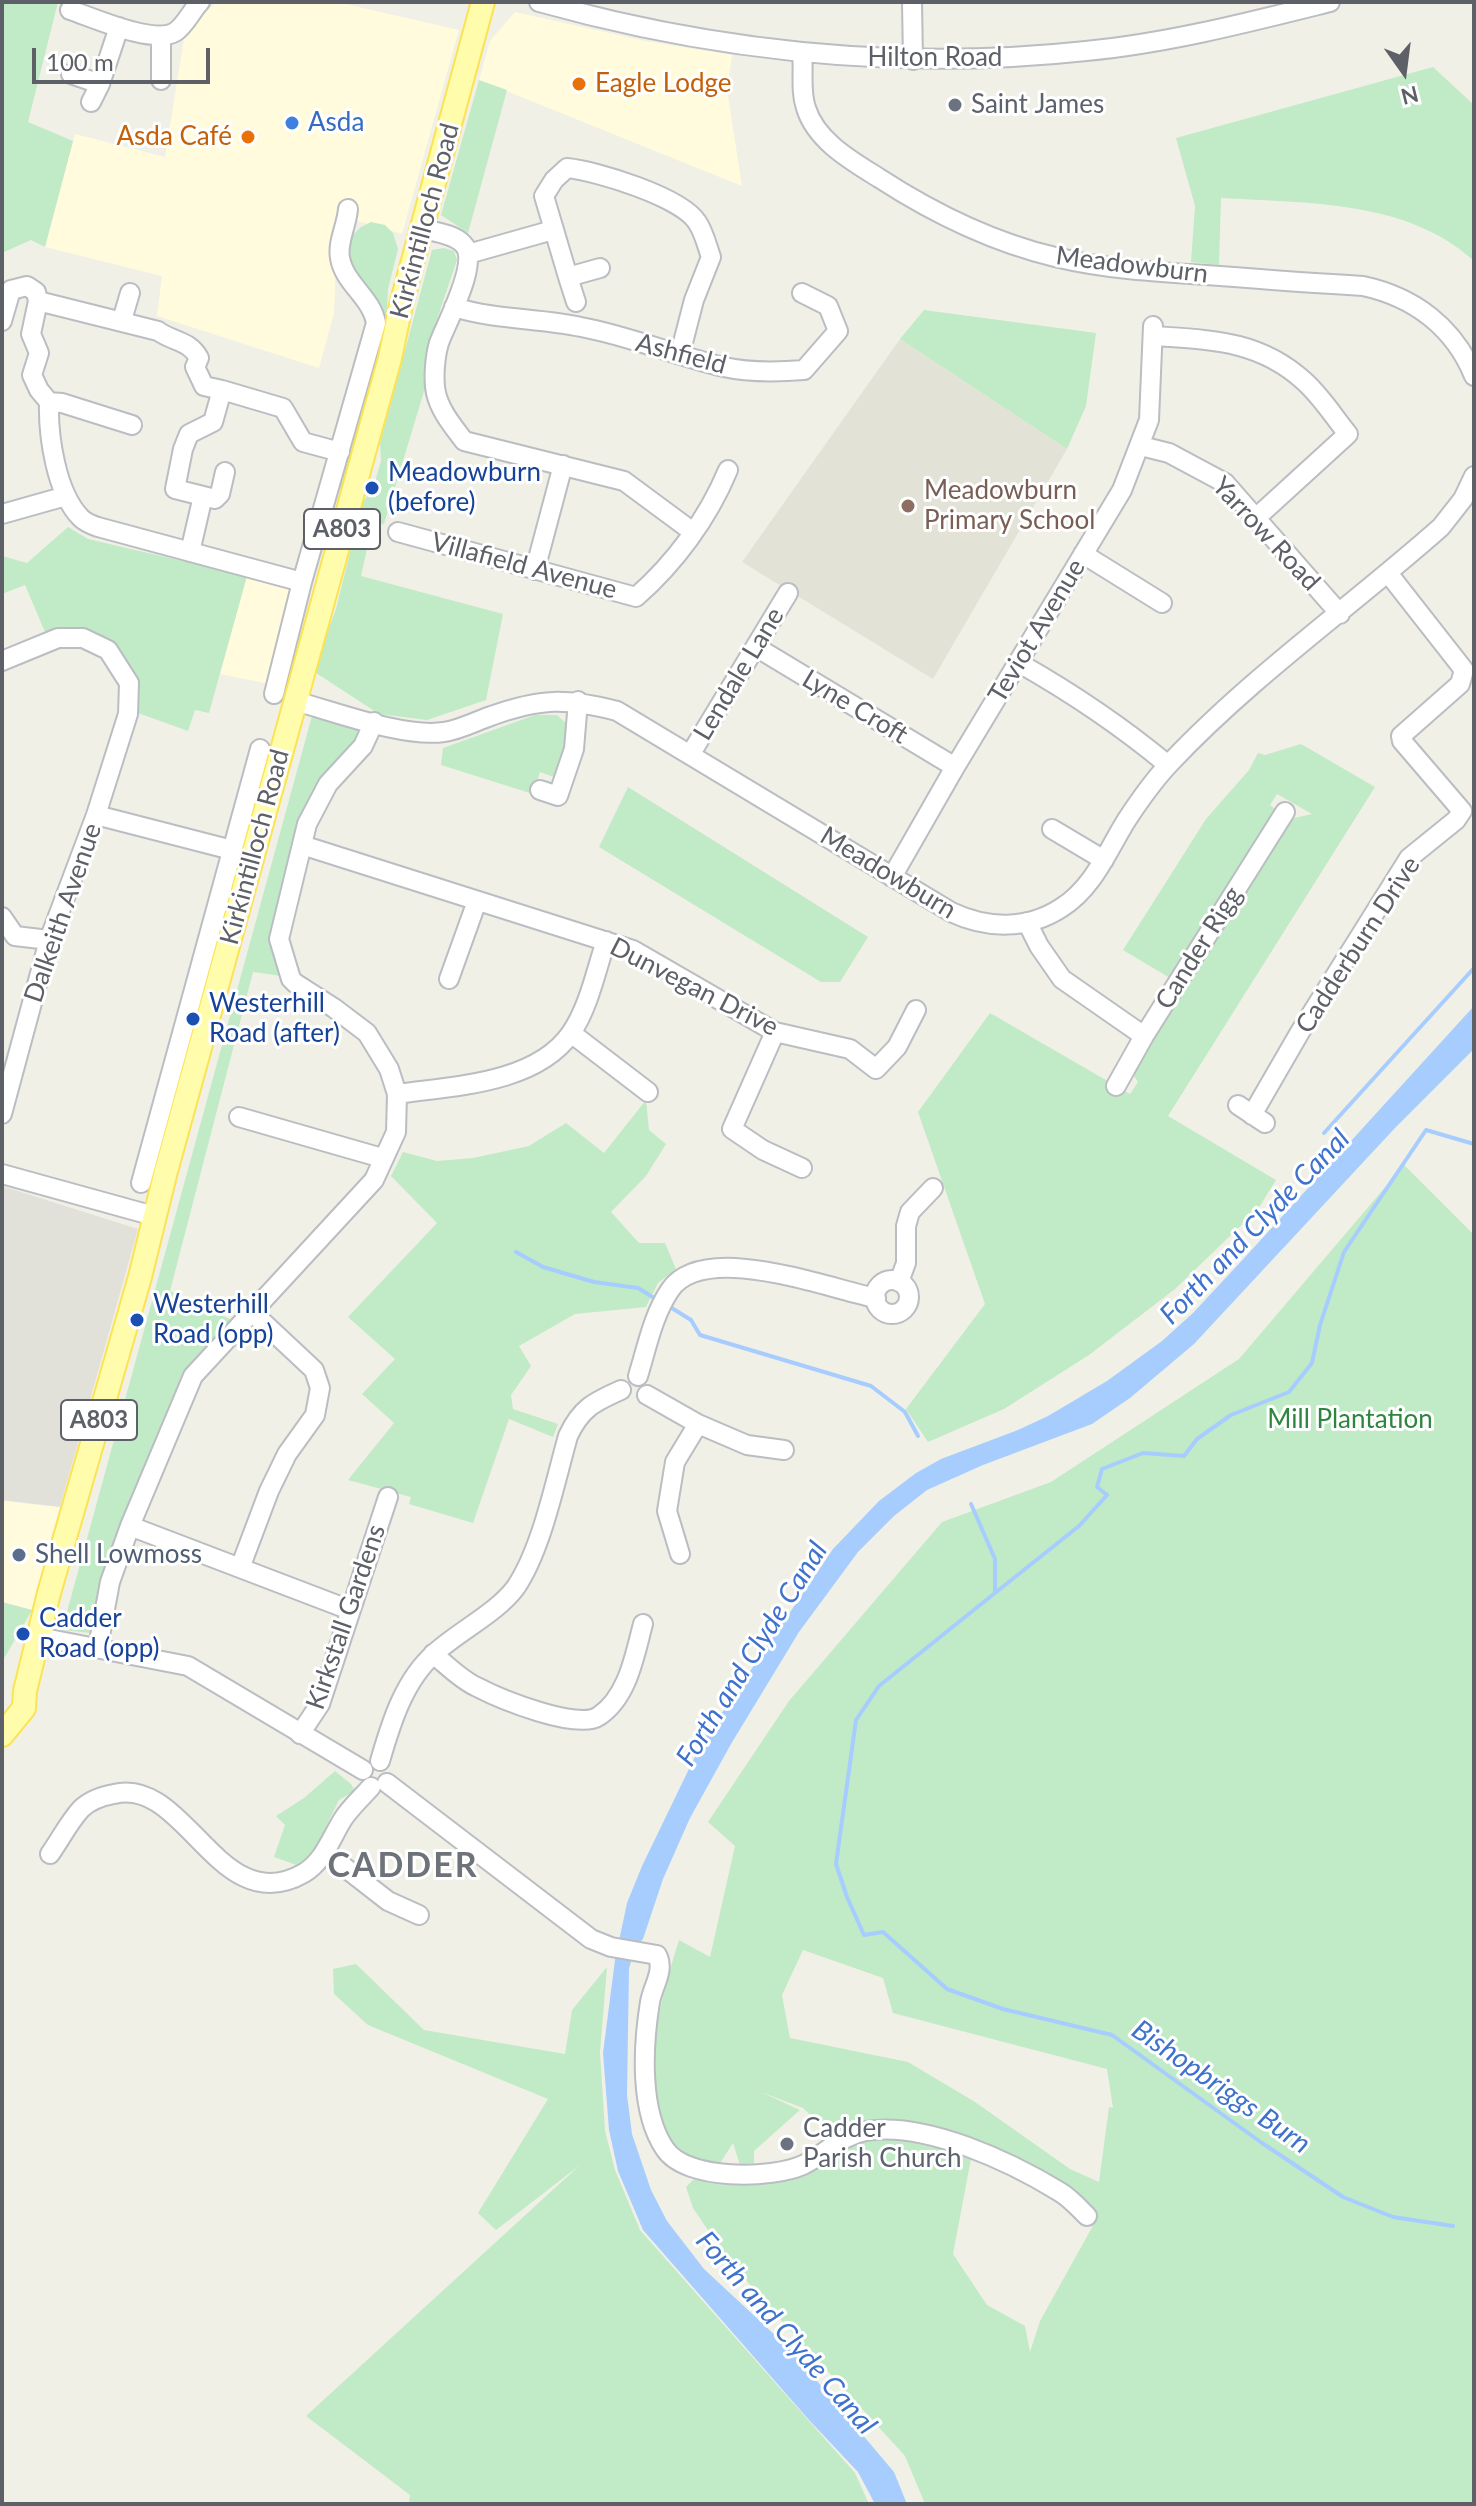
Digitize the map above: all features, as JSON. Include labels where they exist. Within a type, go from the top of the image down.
[{"type":"main road","name":"Kirkintilloch Road","points":[[2,1735],[24,1708],[25,1691],[49,1593],[121,1344],[284,698],[390,358],[483,2]]},
{"type":"main road","points":[[2,1712],[25,1691]]},
{"type":"street","points":[[70,10],[119,27],[161,36],[177,31],[200,2]]},
{"type":"street","name":"Hilton Road","points":[[539,2],[649,30],[723,44],[802,54],[913,60],[1000,59],[1098,50],[1208,32],[1330,2]]},
{"type":"street","points":[[912,2],[913,60]]},
{"type":"street","points":[[91,102],[119,27]]},
{"type":"street","points":[[161,36],[161,80]]},
{"type":"street","name":"Meadowburn","points":[[802,54],[802,90],[806,109],[818,132],[852,161],[954,221],[1011,245],[1104,267],[1378,289],[1406,300],[1432,317],[1462,351],[1474,376]]},
{"type":"street","points":[[71,74],[100,84]]},
{"type":"street","points":[[576,302],[544,196],[554,180],[567,168],[590,170],[659,196],[682,208],[697,221],[711,257],[694,300],[680,354]]},
{"type":"street","name":"Kirkintilloch Road","points":[[284,698],[302,582],[376,323],[372,309],[340,263],[340,243],[348,209]]},
{"type":"street","points":[[423,229],[455,238],[463,243],[468,254],[468,270],[438,347],[435,390],[442,409],[464,441],[624,481],[693,532]]},
{"type":"street","points":[[468,254],[553,230]]},
{"type":"street","points":[[568,277],[600,268]]},
{"type":"street","points":[[2,321],[11,290],[27,286],[36,292],[38,301],[31,334],[39,353],[32,375],[49,402],[48,432],[66,496],[82,520],[302,582]]},
{"type":"street","points":[[122,320],[130,293]]},
{"type":"street","name":"Ashfield","points":[[454,307],[486,316],[525,317],[585,327],[726,368],[772,373],[804,370],[838,331],[828,306],[802,293]]},
{"type":"street","points":[[38,301],[122,320],[188,343],[199,358],[195,367],[204,386],[283,408],[303,442],[340,452]]},
{"type":"street","name":"Teviot Avenue","points":[[892,877],[1122,490],[1149,420],[1153,331],[1254,348],[1283,363],[1307,383],[1348,434],[1257,517]]},
{"type":"street","points":[[222,390],[213,422],[189,434],[175,489],[215,499],[220,494],[225,472]]},
{"type":"street","points":[[49,402],[62,403],[132,425]]},
{"type":"street","name":"Yarrow Road","points":[[1141,446],[1169,453],[1225,483],[1340,614]]},
{"type":"street","points":[[535,570],[563,465]]},
{"type":"street","name":"Villafield Avenue","points":[[398,532],[636,597],[661,576],[693,532],[719,492],[728,470]]},
{"type":"street","name":"Meadowburn","points":[[284,698],[407,732],[445,732],[520,705],[545,701],[578,701],[617,711],[963,918],[1001,925],[1027,922],[1052,913],[1074,898],[1092,879],[1127,821],[1168,765],[1241,696],[1449,518],[1474,476]]},
{"type":"street","points":[[2,514],[66,496]]},
{"type":"street","points":[[190,552],[203,496]]},
{"type":"street","points":[[1083,554],[1162,603]]},
{"type":"street","name":"Cadderburn Drive","points":[[1252,1115],[1409,858],[1456,820],[1468,806],[1402,741],[1401,736],[1460,684],[1464,670],[1388,573]]},
{"type":"street","name":"Lendale Lane","points":[[690,755],[788,593]]},
{"type":"street","name":"Dalkeith Avenue","points":[[2,661],[58,638],[83,638],[108,650],[129,683],[128,714],[96,815],[10,1049],[2,1114]]},
{"type":"street","name":"Lyne Croft","points":[[756,647],[955,767]]},
{"type":"street","points":[[1019,663],[1076,695],[1129,732],[1168,765]]},
{"type":"street","points":[[540,790],[558,796],[574,749],[578,701]]},
{"type":"street","points":[[98,1647],[110,1582],[193,1376],[374,1180],[396,1132],[397,1094],[389,1069],[367,1033],[291,979],[279,939],[307,824],[328,784],[363,746],[374,722]]},
{"type":"street","points":[[141,1183],[260,749]]},
{"type":"street","name":"Cander Rigg","points":[[1116,1086],[1144,1036],[1285,812]]},
{"type":"street","points":[[96,815],[232,850]]},
{"type":"street","points":[[1052,829],[1104,860]]},
{"type":"street","name":"Dunvegan Drive","points":[[302,845],[633,950],[775,1032],[850,1049],[876,1069],[897,1047],[916,1010]]},
{"type":"street","points":[[449,979],[477,901]]},
{"type":"street","points":[[2,917],[15,936],[49,940]]},
{"type":"street","points":[[1027,922],[1062,979],[1144,1036]]},
{"type":"street","points":[[397,1094],[498,1079],[550,1053],[571,1033],[585,1004],[606,941]]},
{"type":"street","points":[[775,1032],[732,1129],[763,1150],[802,1168]]},
{"type":"street","points":[[571,1033],[648,1092]]},
{"type":"street","points":[[239,1117],[382,1158]]},
{"type":"street","points":[[2,1174],[154,1216]]},
{"type":"street","points":[[899,1282],[906,1263],[906,1226],[901,1212],[933,1188]]},
{"type":"street","points":[[638,1376],[656,1316],[672,1286],[696,1270],[734,1268],[778,1273],[876,1298]]},
{"type":"street","points":[[889,1280],[899,1282],[909,1295],[906,1307],[891,1314],[885,1312],[877,1304],[876,1298],[881,1285],[889,1280]]},
{"type":"street","points":[[240,1568],[269,1491],[287,1454],[315,1415],[320,1388],[314,1370],[252,1312]]},
{"type":"street","points":[[380,1761],[390,1726],[407,1689],[433,1654],[515,1588],[534,1550],[568,1436],[576,1419],[594,1402],[621,1390],[626,1378],[638,1376],[647,1383],[647,1395],[641,1401],[632,1402],[625,1398],[621,1390]]},
{"type":"street","points":[[647,1395],[698,1424],[747,1445],[784,1450]]},
{"type":"street","points":[[680,1554],[667,1511],[675,1462],[698,1424]]},
{"type":"street","name":"Kirkstall Gardens","points":[[300,1734],[320,1704],[388,1497]]},
{"type":"street","points":[[130,1526],[350,1610]]},
{"type":"street","points":[[433,1654],[475,1687],[560,1718],[583,1722],[599,1717],[617,1698],[632,1666],[643,1624]]},
{"type":"street","points":[[39,1637],[188,1666],[363,1770]]},
{"type":"street","points":[[50,1854],[82,1808],[101,1797],[124,1791],[146,1795],[247,1880],[274,1885],[306,1872],[325,1852],[344,1817],[379,1785],[390,1770],[380,1761],[372,1761],[363,1770],[363,1778],[379,1785],[591,1939],[611,1947],[657,1955],[659,1973],[651,1998],[644,2056],[648,2102],[658,2136],[667,2153],[703,2171],[773,2174],[804,2164],[837,2141],[867,2131],[902,2130],[946,2140],[1013,2167],[1063,2194],[1087,2216]]},
{"type":"street","points":[[325,1852],[388,1901],[419,1915]]},
{"type":"shaded area","points":[[216,2],[337,2],[459,30],[402,234],[338,215],[334,313],[319,368],[157,316],[162,276],[45,247],[75,134],[165,157],[185,33]]},
{"type":"shaded area","points":[[515,12],[645,41],[732,55],[727,90],[742,186],[479,80],[490,41]]},
{"type":"shaded area","name":"Meadowburn Primary School","points":[[900,339],[1067,449],[933,679],[742,562]]},
{"type":"shaded area","points":[[247,576],[311,592],[284,687],[220,674]]},
{"type":"shaded area","points":[[2,1186],[138,1229],[60,1507],[2,1500]]},
{"type":"shaded area","points":[[2,1501],[60,1507],[32,1610],[2,1602]]},
{"type":"green space","points":[[2,2],[58,2],[28,122],[73,141],[45,247],[31,240],[2,253]]},
{"type":"green space","points":[[1433,67],[1474,105],[1474,261],[1448,241],[1419,226],[1355,208],[1221,198],[1219,265],[1191,262],[1195,206],[1176,138]]},
{"type":"green space","points":[[479,80],[507,90],[468,233],[441,215]]},
{"type":"green space","points":[[371,222],[385,225],[393,233],[398,249],[388,289],[386,328],[341,489],[337,489],[383,324],[346,255],[348,239]]},
{"type":"green space","points":[[444,248],[454,251],[457,260],[433,331],[425,388],[384,524],[373,522],[361,576],[503,614],[486,700],[427,720],[379,714],[313,671],[336,609],[362,504],[374,485],[381,461],[380,443],[432,250]]},
{"type":"green space","points":[[924,310],[1096,333],[1086,406],[1067,449],[900,339]]},
{"type":"green space","points":[[68,527],[88,539],[247,576],[209,713],[195,710],[188,731],[135,712],[136,683],[125,658],[116,648],[92,633],[73,628],[45,632],[25,585],[2,594],[2,556],[27,563]]},
{"type":"green space","points":[[535,715],[557,715],[567,724],[564,755],[554,777],[540,772],[533,794],[441,765],[443,748]]},
{"type":"green space","points":[[312,716],[360,730],[355,743],[325,777],[273,934],[275,958],[282,976],[253,972],[170,1291],[234,1321],[122,1523],[91,1633],[62,1630]]},
{"type":"green space","points":[[1301,744],[1375,787],[1168,1116],[1276,1180],[1258,1209],[1175,1289],[1089,1355],[1004,1409],[928,1442],[906,1409],[985,1304],[918,1112],[990,1013],[1130,1094],[1138,1082],[1132,1073],[1290,819],[1312,814],[1277,794],[1270,805],[1277,810],[1170,978],[1123,950],[1206,819],[1249,770],[1258,753],[1265,755]]},
{"type":"green space","points":[[628,787],[868,937],[840,982],[821,982],[599,847]]},
{"type":"green space","points":[[646,1100],[649,1130],[666,1144],[646,1176],[611,1212],[639,1243],[665,1243],[676,1269],[658,1283],[646,1307],[575,1314],[519,1346],[531,1366],[511,1395],[513,1409],[558,1424],[553,1437],[509,1419],[473,1523],[409,1504],[411,1497],[348,1480],[394,1423],[362,1394],[395,1359],[348,1317],[437,1223],[391,1176],[403,1152],[437,1161],[473,1158],[529,1146],[566,1123],[604,1153]]},
{"type":"green space","name":"Mill Plantation","points":[[1404,1165],[1474,1235],[1474,2504],[925,2504],[905,2456],[722,2251],[693,2208],[686,2187],[696,2177],[750,2185],[792,2179],[837,2141],[803,2108],[761,2092],[800,2110],[754,2151],[754,2163],[740,2165],[733,2143],[717,2168],[686,2163],[670,2137],[660,2110],[654,2054],[657,2025],[671,1968],[679,1940],[710,1957],[735,1846],[708,1822],[789,1701],[942,1522],[1051,1482],[1239,1359]],"holes":[[[803,1950],[883,1978],[893,2013],[1107,2069],[1113,2108],[1109,2107],[1099,2182],[1070,2169],[975,2102],[908,2062],[790,2038],[782,1995]],[[973,2148],[1085,2205],[1095,2222],[1040,2321],[1030,2352],[1025,2326],[987,2305],[953,2254]]]},
{"type":"green space","points":[[2,1602],[32,1610],[2,1662]]},
{"type":"green space","points":[[335,1771],[355,1791],[339,1800],[310,1859],[299,1866],[274,1857],[285,1825],[276,1816],[304,1798]]},
{"type":"green space","points":[[356,1964],[424,2030],[565,2054],[572,2010],[607,1967],[600,2052],[605,2131],[615,2170],[640,2230],[855,2473],[869,2504],[409,2504],[410,2495],[306,2416],[580,2165],[496,2230],[478,2213],[548,2099],[368,2025],[334,1994],[333,1969]]},
{"type":"water","points":[[1474,1006],[1474,1049],[1395,1128],[1194,1344],[1130,1398],[1092,1424],[983,1465],[927,1490],[894,1516],[858,1552],[799,1632],[731,1744],[690,1818],[663,1879],[643,1939],[635,1947],[629,1969],[627,2095],[632,2134],[651,2190],[667,2221],[704,2269],[790,2349],[894,2472],[907,2504],[875,2504],[858,2472],[643,2230],[618,2171],[609,2130],[603,2053],[615,1960],[627,1903],[702,1742],[833,1549],[879,1501],[916,1473],[941,1459],[1048,1416],[1107,1381],[1162,1341],[1193,1313]]},
{"type":"waterway","name":"Forth and Clyde Canal","points":[[1324,1133],[1474,968]]},
{"type":"waterway","points":[[995,1593],[1079,1526],[1107,1495],[1097,1487],[1102,1469],[1143,1453],[1184,1456],[1197,1439],[1231,1415],[1289,1392],[1312,1363],[1320,1325],[1344,1252],[1426,1130],[1474,1144]]},
{"type":"waterway","name":"Bishopbriggs Burn","points":[[516,1252],[543,1267],[594,1282],[638,1288],[659,1301]]},
{"type":"waterway","name":"Bishopbriggs Burn","points":[[667,1305],[691,1320],[700,1335],[871,1386],[905,1412],[918,1436]]},
{"type":"waterway","name":"Bishopbriggs Burn","points":[[971,1504],[995,1559],[995,1593],[879,1686],[856,1720],[836,1864],[864,1935],[883,1932],[947,1989],[1003,2009],[1112,2035],[1343,2197],[1393,2217],[1453,2226]]},
{"type":"place","name":"Eagle Lodge","points":[[579,84]]},
{"type":"place","name":"Saint James","points":[[955,105]]},
{"type":"place","name":"Asda","points":[[292,123]]},
{"type":"place","name":"Asda Café","points":[[248,137]]},
{"type":"place","name":"Meadowburn (before)","points":[[372,488]]},
{"type":"place","name":"Meadowburn Primary School","points":[[908,506]]},
{"type":"place","name":"Westerhill Road (after)","points":[[193,1019]]},
{"type":"place","name":"Westerhill Road (opp)","points":[[137,1320]]},
{"type":"place","name":"Shell Lowmoss","points":[[19,1555]]},
{"type":"place","name":"Cadder Road (opp)","points":[[23,1634]]},
{"type":"place","name":"Cadder Parish Church","points":[[787,2144]]},
{"type":"district","name":"CADDER","points":[[403,1866]]}]
